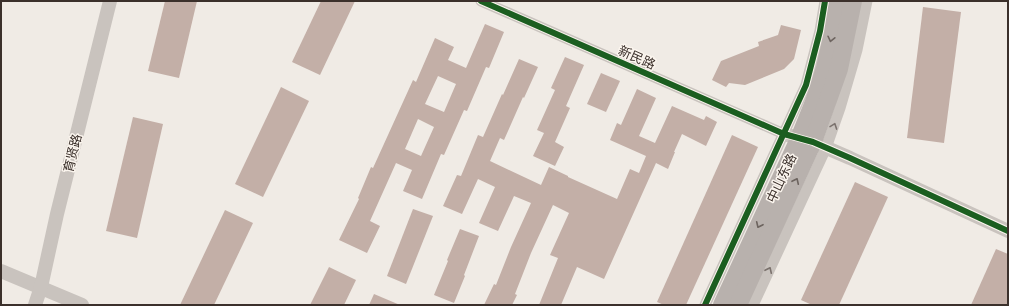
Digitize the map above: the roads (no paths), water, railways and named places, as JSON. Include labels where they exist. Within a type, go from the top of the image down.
[{"type":"main road","name":"中山东路","points":[[722,305],[806,141],[814,102],[825,68],[833,33],[838,1]]},
{"type":"main road","name":"中山东路","points":[[738,305],[806,141],[839,69],[852,1]]},
{"type":"street","name":"育贤路","points":[[35,305],[41,287],[57,214],[110,1]]},
{"type":"street","name":"新民路","points":[[481,1],[806,141]]},
{"type":"street","points":[[753,305],[806,141],[806,85],[820,31],[825,1]]},
{"type":"street","points":[[705,305],[806,141],[840,108],[857,50],[867,1]]},
{"type":"street","points":[[806,141],[850,158],[1008,231]]},
{"type":"street","points":[[1,271],[82,305]]}]
